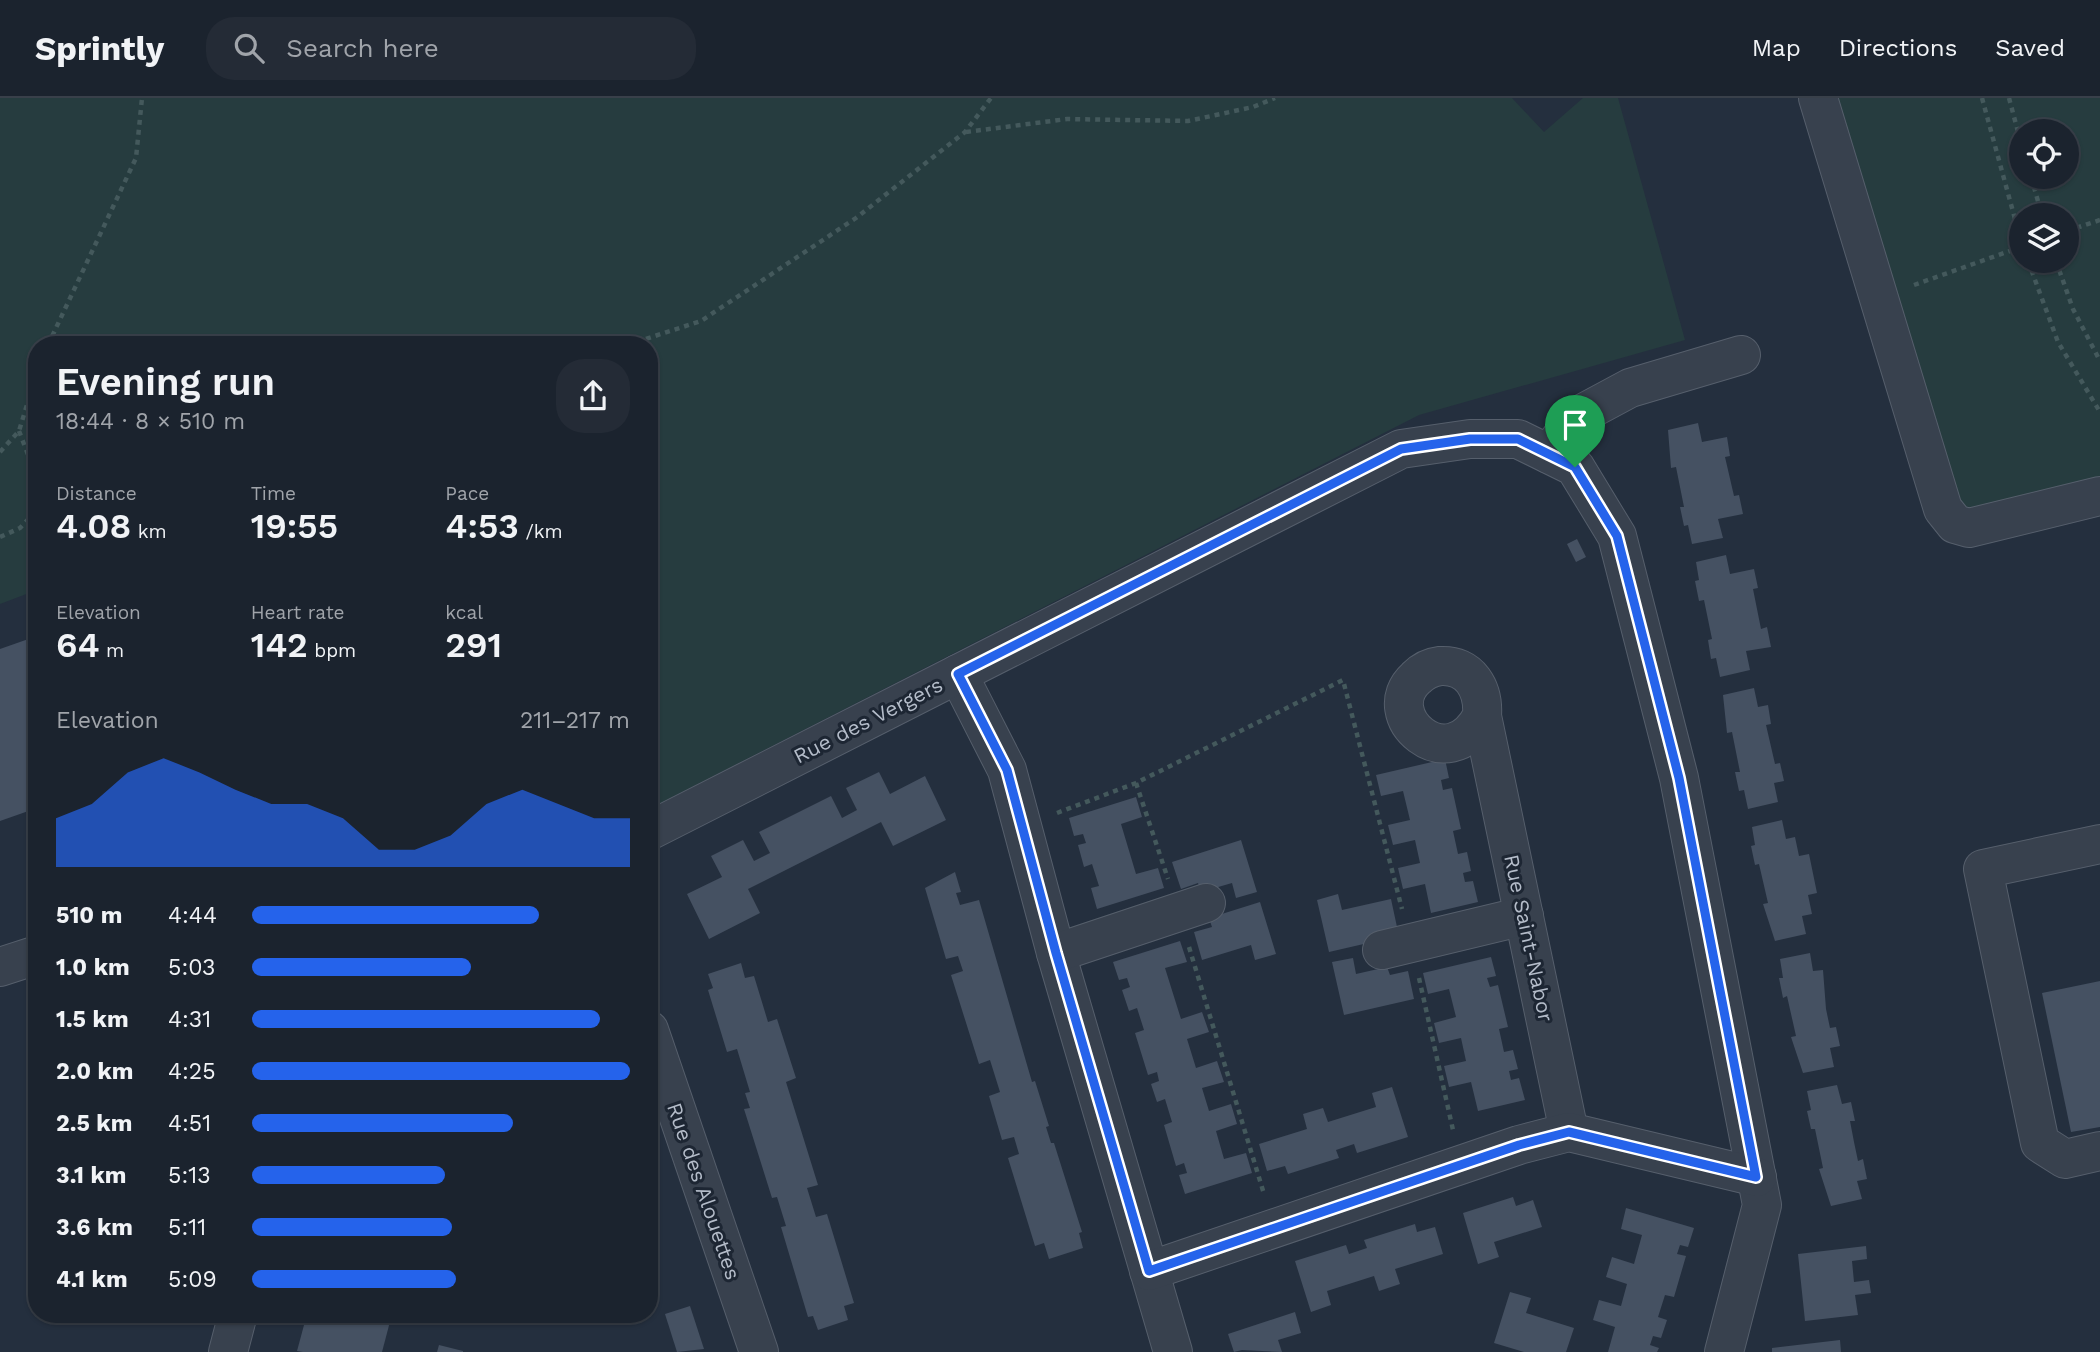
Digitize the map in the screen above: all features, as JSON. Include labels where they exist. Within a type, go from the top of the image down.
[{"type":"street","points":[[1818,98],[1943,509],[1955,524],[1969,528],[2100,496]]},
{"type":"street","points":[[1549,454],[1576,416],[1630,388],[1741,355]]},
{"type":"street","name":"Rue des Vergers","points":[[658,826],[1401,449],[1470,439],[1518,439],[1549,454],[1575,467],[1617,536],[1679,778],[1762,1205],[1724,1352]]},
{"type":"street","points":[[958,674],[1007,770],[1056,953],[1173,1352]]},
{"type":"street","name":"Rue Saint-Nabor","points":[[1485,730],[1569,1132]]},
{"type":"street","points":[[2100,844],[1983,869],[2040,1143],[2064,1159],[2100,1151]]},
{"type":"street","points":[[1056,953],[1192,908]]},
{"type":"street","points":[[1396,947],[1524,916]]},
{"type":"street","points":[[0,967],[28,959]]},
{"type":"street","name":"Rue des Alouettes","points":[[658,1056],[759,1352]]},
{"type":"street","points":[[1149,1271],[1461,1165],[1569,1132],[1756,1177]]},
{"type":"street","points":[[228,1352],[236,1323]]},
{"type":"path","points":[[52,336],[136,158],[142,98]]},
{"type":"path","points":[[655,336],[701,321],[856,218],[965,132],[990,98]]},
{"type":"path","points":[[965,132],[1067,119],[1188,121],[1253,107],[1275,98]]},
{"type":"path","points":[[1982,98],[2011,203]]},
{"type":"path","points":[[2008,98],[2014,119]]},
{"type":"path","points":[[2079,227],[2100,220]]},
{"type":"path","points":[[1880,296],[2009,251]]},
{"type":"path","points":[[2032,273],[2058,342],[2100,412]]},
{"type":"path","points":[[2060,273],[2073,309],[2100,361]]},
{"type":"path","points":[[0,452],[19,431],[28,402]]},
{"type":"path","points":[[19,431],[28,454]]},
{"type":"path","points":[[0,537],[20,528],[28,520]]},
{"type":"path","points":[[1022,825],[1136,783],[1343,680],[1396,947],[1461,1165]]},
{"type":"path","points":[[1136,783],[1192,908],[1274,1229]]},
{"type":"green space","points":[[0,98],[1512,98],[1544,132],[1583,98],[1618,98],[1685,340],[1419,415],[658,804],[658,336],[28,336],[28,593],[0,604]]},
{"type":"green space","points":[[1826,98],[2100,98],[2100,497],[1956,518]]},
{"type":"building","points":[[1698,423],[1702,442],[1727,437],[1730,456],[1725,457],[1734,496],[1739,495],[1743,514],[1718,519],[1723,538],[1692,544],[1680,507],[1684,507],[1676,467],[1671,468],[1668,430]]},
{"type":"building","points":[[1577,539],[1586,557],[1576,562],[1567,544]]},
{"type":"building","points":[[1726,555],[1730,574],[1754,569],[1758,588],[1753,589],[1761,629],[1767,627],[1771,647],[1746,651],[1750,670],[1720,677],[1716,658],[1711,659],[1708,640],[1712,639],[1704,600],[1699,601],[1695,581],[1699,580],[1696,562]]},
{"type":"building","points":[[28,639],[28,811],[0,821],[0,649]]},
{"type":"building","points":[[1754,688],[1758,707],[1768,705],[1771,724],[1766,725],[1775,764],[1780,763],[1784,781],[1774,783],[1778,802],[1748,809],[1744,790],[1739,791],[1735,772],[1740,772],[1732,732],[1727,733],[1723,695]]},
{"type":"building","points":[[1445,759],[1449,778],[1441,780],[1443,790],[1452,788],[1461,829],[1453,831],[1458,854],[1467,852],[1471,871],[1463,873],[1465,882],[1473,881],[1478,902],[1431,913],[1425,884],[1403,889],[1398,868],[1420,863],[1415,840],[1393,845],[1388,825],[1410,820],[1403,791],[1381,796],[1376,775]]},
{"type":"building","points":[[879,772],[890,794],[925,776],[946,820],[893,846],[881,822],[748,889],[760,913],[709,939],[687,894],[722,877],[711,856],[743,840],[754,861],[770,853],[759,832],[831,796],[842,818],[857,810],[846,788]]},
{"type":"building","points":[[1136,797],[1142,817],[1121,824],[1136,874],[1158,868],[1164,888],[1097,909],[1091,888],[1099,886],[1092,864],[1084,867],[1078,845],[1086,843],[1083,834],[1074,836],[1069,818]]},
{"type":"building","points":[[1782,820],[1786,839],[1795,837],[1799,856],[1809,854],[1817,893],[1808,895],[1812,914],[1802,916],[1806,934],[1775,941],[1763,904],[1768,903],[1759,864],[1755,865],[1751,846],[1755,845],[1752,827]]},
{"type":"building","points":[[1241,840],[1257,892],[1236,898],[1232,883],[1201,892],[1198,883],[1181,889],[1172,862]]},
{"type":"building","points":[[955,872],[961,892],[956,893],[960,905],[979,900],[1032,1082],[1035,1081],[1049,1126],[1046,1127],[1051,1143],[1054,1143],[1082,1232],[1079,1233],[1083,1248],[1049,1259],[1044,1243],[1035,1246],[1008,1158],[1019,1154],[1014,1137],[1002,1140],[989,1096],[1000,1092],[990,1060],[979,1064],[951,975],[963,971],[958,956],[946,959],[925,888]]},
{"type":"building","points":[[1338,894],[1342,910],[1391,899],[1397,927],[1379,931],[1381,940],[1329,952],[1317,900]]},
{"type":"building","points":[[1260,902],[1276,954],[1255,960],[1251,945],[1202,960],[1194,932],[1212,927],[1209,918]]},
{"type":"building","points":[[1180,941],[1187,962],[1165,968],[1181,1019],[1202,1012],[1209,1032],[1187,1039],[1196,1068],[1217,1061],[1224,1082],[1202,1088],[1209,1111],[1231,1104],[1237,1124],[1216,1131],[1224,1159],[1246,1153],[1252,1173],[1185,1194],[1179,1175],[1187,1173],[1184,1163],[1176,1166],[1164,1125],[1172,1122],[1165,1099],[1157,1102],[1151,1084],[1159,1081],[1157,1072],[1148,1075],[1135,1033],[1144,1030],[1137,1008],[1129,1011],[1122,990],[1130,987],[1127,978],[1119,980],[1113,962]]},
{"type":"building","points":[[1810,953],[1813,971],[1823,970],[1830,1028],[1836,1027],[1840,1046],[1830,1048],[1834,1067],[1803,1073],[1791,1037],[1796,1036],[1787,996],[1783,998],[1779,978],[1783,978],[1780,959]]},
{"type":"building","points":[[1491,957],[1496,976],[1487,978],[1490,987],[1498,985],[1508,1027],[1499,1029],[1504,1052],[1513,1050],[1518,1069],[1509,1071],[1511,1080],[1519,1078],[1525,1100],[1478,1111],[1471,1082],[1449,1087],[1444,1066],[1466,1061],[1461,1038],[1439,1043],[1434,1023],[1456,1017],[1449,989],[1428,994],[1423,973]]},
{"type":"building","points":[[1353,958],[1356,974],[1387,967],[1390,975],[1408,971],[1414,999],[1344,1015],[1332,962]]},
{"type":"building","points":[[741,963],[745,978],[754,976],[768,1022],[777,1019],[796,1078],[786,1082],[818,1185],[807,1188],[816,1217],[827,1214],[854,1303],[844,1306],[848,1320],[818,1330],[813,1316],[808,1317],[781,1227],[786,1226],[777,1197],[772,1198],[744,1109],[750,1108],[745,1093],[750,1092],[737,1049],[727,1052],[708,990],[713,988],[708,974]]},
{"type":"building","points":[[2100,981],[2100,1127],[2071,1132],[2042,993]]},
{"type":"building","points":[[1837,1085],[1842,1104],[1851,1102],[1855,1121],[1850,1121],[1854,1142],[1858,1161],[1863,1159],[1867,1179],[1857,1181],[1862,1199],[1831,1206],[1819,1169],[1823,1168],[1815,1129],[1811,1129],[1807,1111],[1811,1110],[1807,1091]]},
{"type":"building","points":[[1392,1087],[1408,1137],[1357,1153],[1354,1144],[1336,1150],[1339,1158],[1288,1174],[1285,1166],[1267,1171],[1259,1144],[1307,1129],[1303,1114],[1323,1108],[1328,1122],[1376,1107],[1372,1093]]},
{"type":"building","points":[[1513,1197],[1516,1206],[1533,1200],[1542,1227],[1494,1242],[1499,1257],[1478,1264],[1463,1213]]},
{"type":"building","points":[[1626,1208],[1694,1228],[1688,1247],[1680,1245],[1677,1254],[1686,1256],[1674,1297],[1665,1295],[1658,1317],[1667,1320],[1661,1338],[1653,1336],[1650,1345],[1659,1348],[1657,1352],[1608,1352],[1615,1327],[1593,1320],[1599,1300],[1621,1306],[1627,1284],[1606,1277],[1612,1257],[1634,1264],[1642,1235],[1621,1229]]},
{"type":"building","points":[[1415,1224],[1417,1232],[1435,1227],[1443,1254],[1395,1269],[1400,1284],[1379,1291],[1374,1276],[1327,1291],[1331,1305],[1311,1312],[1295,1261],[1346,1245],[1349,1254],[1367,1248],[1364,1240]]},
{"type":"building","points":[[1866,1246],[1867,1259],[1852,1261],[1854,1282],[1869,1280],[1871,1293],[1855,1295],[1858,1315],[1805,1321],[1798,1254]]},
{"type":"building","points":[[1510,1292],[1531,1298],[1526,1313],[1574,1328],[1566,1352],[1524,1352],[1494,1343]]},
{"type":"building","points":[[690,1306],[704,1349],[677,1352],[665,1314]]},
{"type":"building","points":[[1295,1312],[1301,1333],[1278,1340],[1282,1352],[1234,1352],[1228,1334]]},
{"type":"building","points":[[305,1323],[390,1323],[382,1352],[297,1351]]},
{"type":"building","points":[[1840,1340],[1841,1352],[1772,1352],[1772,1348]]},
{"type":"building","points":[[439,1345],[463,1351],[463,1352],[437,1352]]},
{"type":"route","points":[[1470,439],[1518,439],[1575,467],[1617,536],[1679,778],[1756,1177],[1569,1132],[1519,1145],[1149,1271],[1056,953],[1007,770],[958,674],[1401,449],[1470,439]]}]
